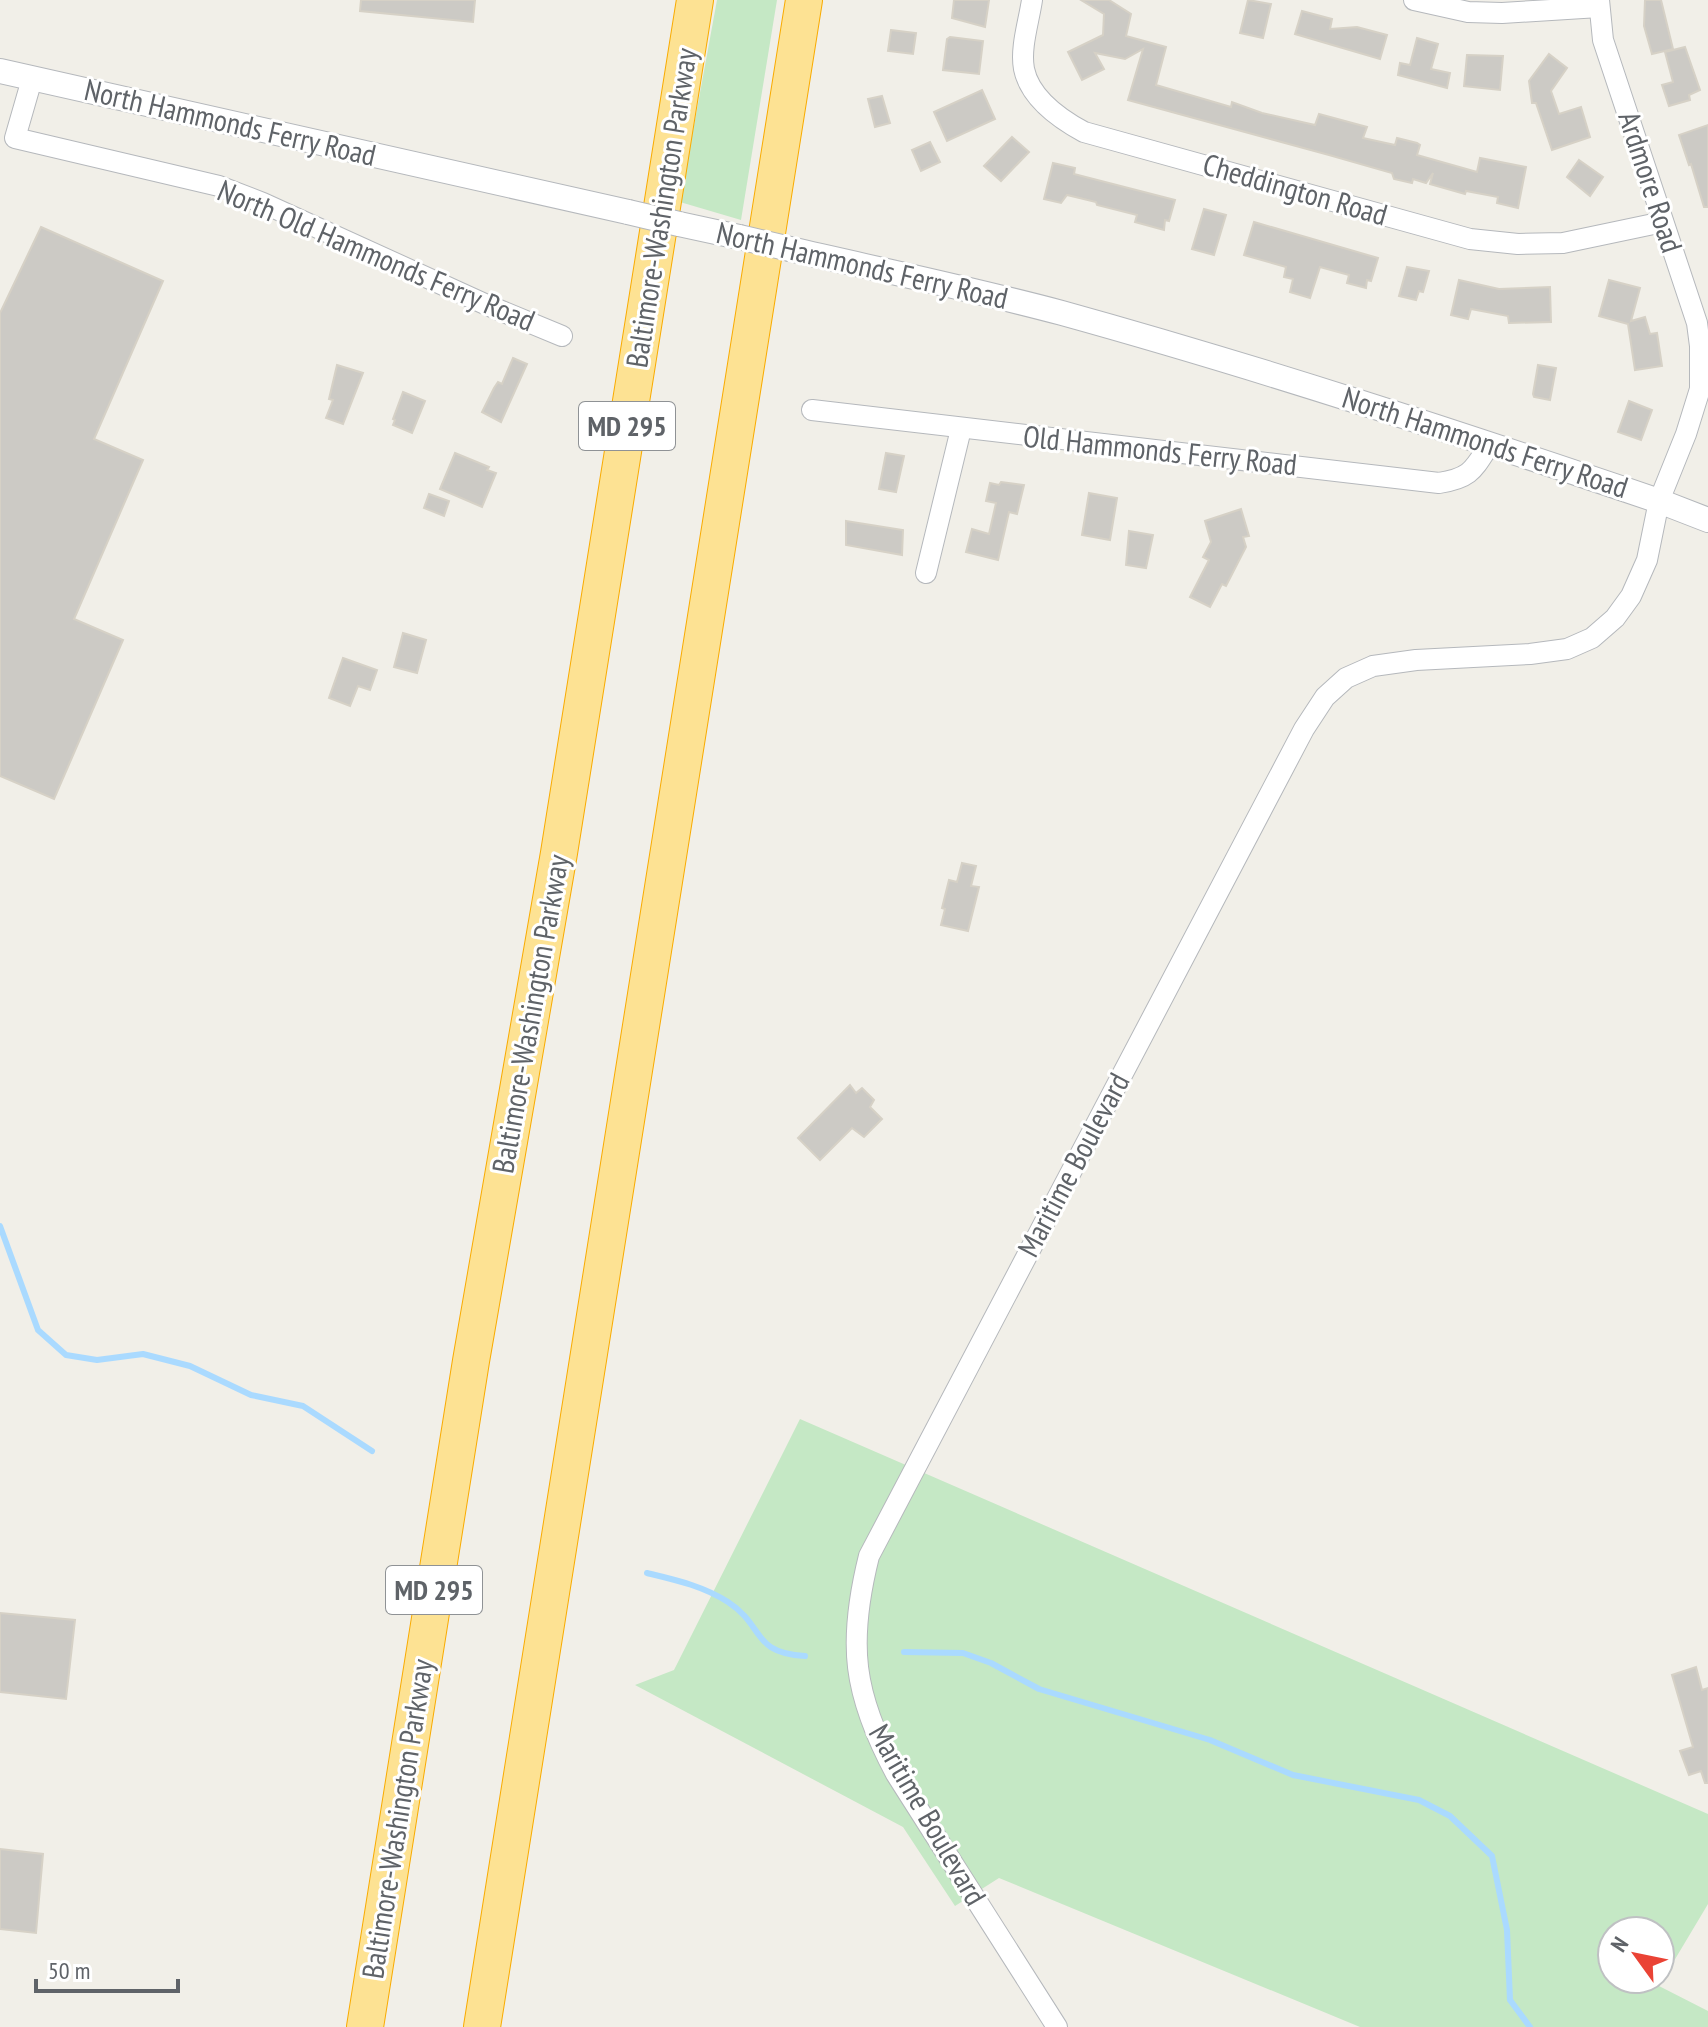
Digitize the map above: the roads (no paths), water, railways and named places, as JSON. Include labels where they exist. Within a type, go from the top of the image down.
[{"type":"highway","name":"Baltimore-Washington Parkway","points":[[365,2027],[461,1420],[559,853],[695,0]]},
{"type":"highway","points":[[482,2027],[804,0]]},
{"type":"street","name":"Cheddington Road","points":[[1032,0],[1024,69],[1033,91],[1068,123],[1084,132],[1470,239],[1518,244],[1563,243],[1663,222]]},
{"type":"street","points":[[1414,0],[1468,12],[1502,13],[1599,3]]},
{"type":"street","name":"Ardmore Road","points":[[1599,3],[1603,40],[1697,323],[1700,389],[1659,501]]},
{"type":"street","name":"North Hammonds Ferry Road","points":[[0,71],[739,237],[1059,313],[1342,395],[1708,520]]},
{"type":"street","name":"North Old Hammonds Ferry Road","points":[[32,79],[15,138],[123,162],[234,192],[562,336]]},
{"type":"street","name":"Old Hammonds Ferry Road","points":[[812,410],[1439,483],[1463,479],[1473,470],[1490,444]]},
{"type":"street","points":[[926,573],[961,429]]},
{"type":"street","name":"Maritime Boulevard","points":[[1057,2027],[875,1736],[862,1696],[856,1649],[858,1600],[869,1556],[1297,743],[1325,697],[1346,678],[1373,666],[1416,660],[1530,654],[1567,649],[1592,638],[1615,618],[1631,596],[1647,560],[1659,501]]},
{"type":"waterway","points":[[0,1226],[38,1330],[66,1355],[97,1360],[143,1354],[190,1366],[251,1395],[303,1406],[372,1451]]},
{"type":"waterway","points":[[647,1573],[719,1596],[740,1611],[760,1637],[775,1650],[805,1656]]},
{"type":"waterway","points":[[904,1652],[963,1653],[991,1663],[1039,1689],[1210,1740],[1293,1775],[1419,1800],[1450,1816],[1492,1856],[1507,1930],[1510,2000],[1530,2027]]}]
